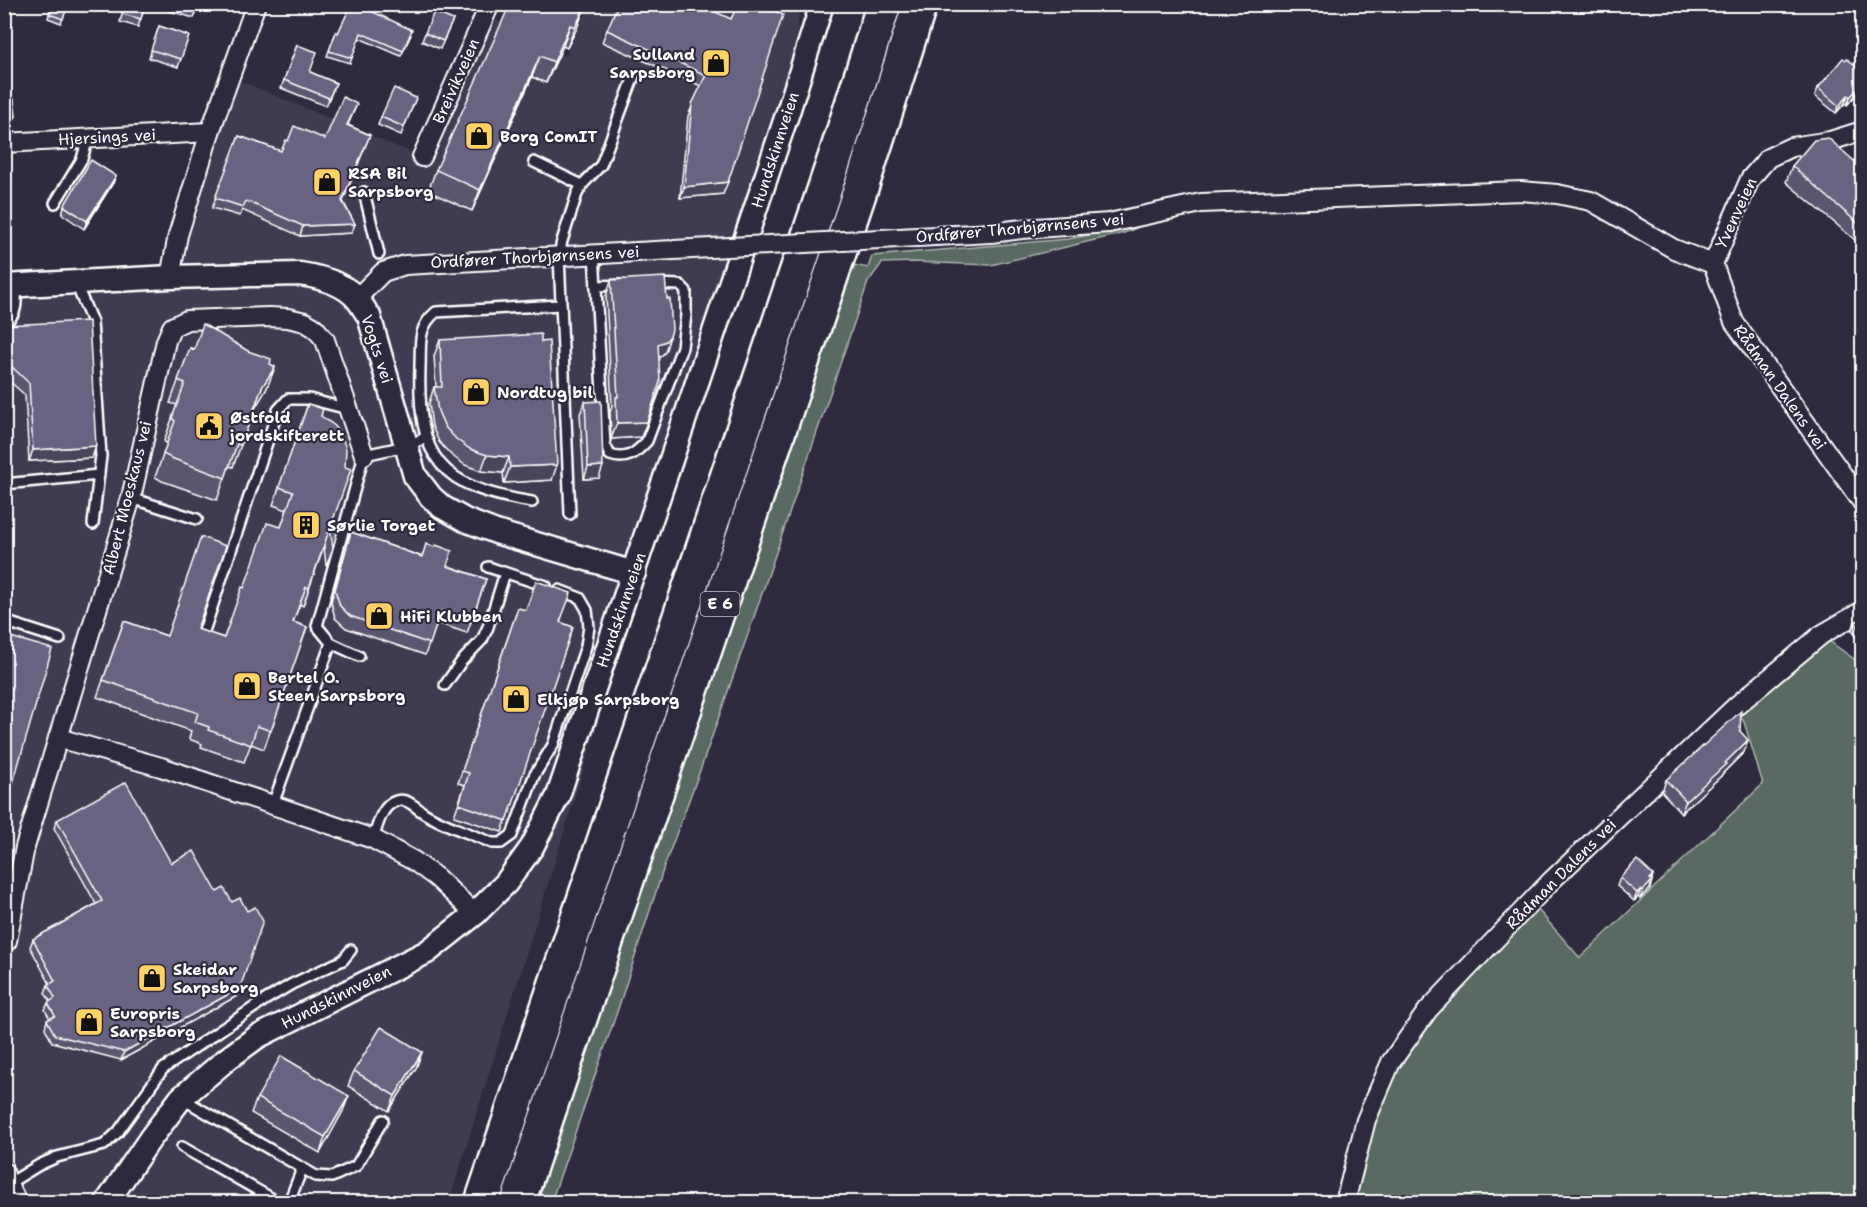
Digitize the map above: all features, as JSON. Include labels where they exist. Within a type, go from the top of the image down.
[{"type":"highway","name":"E 6","points":[[482,1203],[835,158],[884,4]]},
{"type":"highway","name":"E 6","points":[[518,1203],[867,170],[920,4]]},
{"type":"street","points":[[170,277],[178,235],[210,132],[256,4]]},
{"type":"street","name":"Breivikveien","points":[[422,157],[490,4]]},
{"type":"street","name":"Hundskinnveien","points":[[107,1203],[181,1098],[227,1059],[257,1038],[428,952],[475,914],[506,883],[532,847],[558,796],[788,112],[822,4]]},
{"type":"street","name":"Yvenveien","points":[[1713,264],[1750,179],[1768,158],[1791,147],[1830,141],[1863,131]]},
{"type":"street","name":"Hjersings vei","points":[[4,143],[210,132]]},
{"type":"street","name":"Ordfører Thorbjørnsens vei","points":[[357,298],[382,272],[405,265],[991,233],[1109,223],[1201,203],[1521,191],[1557,194],[1591,201],[1674,249],[1713,264]]},
{"type":"street","name":"Rådman Dalens vei","points":[[1713,264],[1734,322],[1863,502]]},
{"type":"street","name":"Vogts vei","points":[[10,286],[170,277],[300,274],[328,281],[357,298],[369,316],[416,442],[416,476],[437,502],[457,516],[495,532],[634,573]]},
{"type":"street","name":"Albert Moeskaus vei","points":[[4,942],[7,940],[25,847],[130,498],[171,327],[187,320],[269,317],[305,322],[315,328],[325,340],[364,455]]},
{"type":"street","name":"Rådman Dalens vei","points":[[1346,1203],[1365,1120],[1391,1062],[1428,1010],[1551,881],[1735,707],[1821,635],[1863,611]]},
{"type":"street","points":[[58,738],[161,767],[373,839],[414,861],[437,878],[475,914]]},
{"type":"street","points":[[6,1178],[17,1203]]},
{"type":"lane","points":[[570,514],[560,255],[565,231],[582,185],[601,165],[634,76]]},
{"type":"lane","points":[[55,203],[82,159],[88,138]]},
{"type":"lane","points":[[534,162],[582,185]]},
{"type":"lane","points":[[364,192],[379,254]]},
{"type":"lane","points":[[594,254],[605,445],[610,455],[618,458],[635,453],[647,441],[682,347],[686,291],[680,285],[648,284]]},
{"type":"lane","points":[[75,282],[92,322],[101,456],[93,524]]},
{"type":"lane","points":[[596,286],[627,285]]},
{"type":"lane","points":[[4,322],[12,317],[16,309],[10,286]]},
{"type":"lane","points":[[416,442],[422,332],[426,320],[436,312],[561,305]]},
{"type":"lane","points":[[200,644],[278,410],[288,399],[309,399],[348,409]]},
{"type":"lane","points":[[359,656],[331,643],[317,626],[364,455],[416,442],[431,450],[444,469],[463,482],[501,497],[532,502]]},
{"type":"lane","points":[[4,484],[99,475]]},
{"type":"lane","points":[[130,498],[196,519]]},
{"type":"lane","points":[[373,839],[387,806],[398,800],[407,801],[438,820],[492,843],[501,843],[512,835],[534,776],[553,745],[586,646],[589,627],[587,610],[580,598],[569,593],[488,567]]},
{"type":"lane","points":[[445,685],[461,662],[482,640],[505,573]]},
{"type":"lane","points":[[4,621],[60,639]]},
{"type":"lane","points":[[273,804],[331,643]]},
{"type":"lane","points":[[6,1178],[57,1157],[104,1145],[118,1132],[163,1069],[265,1000],[292,984],[343,960],[351,950]]},
{"type":"lane","points":[[181,1098],[316,1176],[332,1177],[356,1166],[383,1120]]},
{"type":"lane","points":[[182,1147],[278,1203]]},
{"type":"lane","points":[[289,1203],[302,1169]]},
{"type":"shaded area","points":[[589,5],[800,5],[788,112],[449,1202],[5,1202],[5,286],[169,277],[230,77],[422,157],[485,15],[566,56]]},
{"type":"green space","points":[[1144,225],[1124,233],[991,265],[882,263],[868,282],[754,617],[664,867],[617,1012],[551,1202],[535,1202],[854,265],[868,268],[872,256],[1068,239]]},
{"type":"green space","points":[[1821,635],[1862,665],[1862,1202],[1345,1202],[1391,1062],[1531,902],[1580,958],[1763,784],[1744,722],[1735,707]]},
{"type":"building","points":[[52,4],[68,4],[63,19],[49,14]]},
{"type":"building","points":[[125,4],[145,4],[141,19],[122,14]]},
{"type":"building","points":[[174,4],[199,4],[196,11]]},
{"type":"building","points":[[350,4],[361,4],[360,6],[412,30],[403,51],[361,33],[352,58],[329,51]]},
{"type":"building","points":[[510,4],[581,4],[585,7],[575,27],[570,25],[554,62],[540,56],[480,190],[436,170]]},
{"type":"building","points":[[618,4],[698,4],[731,19],[738,4],[761,4],[783,15],[728,182],[684,187],[692,104],[706,75],[607,30]]},
{"type":"building","points":[[434,12],[453,20],[443,41],[425,33]]},
{"type":"building","points":[[159,26],[189,36],[181,59],[151,50]]},
{"type":"building","points":[[297,45],[317,52],[310,72],[336,83],[329,98],[284,80]]},
{"type":"building","points":[[1843,58],[1863,71],[1863,83],[1839,106],[1818,88]]},
{"type":"building","points":[[394,88],[416,98],[404,127],[381,117]]},
{"type":"building","points":[[343,97],[357,104],[347,125],[370,135],[342,201],[355,224],[303,226],[246,201],[243,207],[215,198],[239,136],[281,151],[294,126],[325,139]]},
{"type":"building","points":[[14,99],[16,116],[4,117],[4,100]]},
{"type":"building","points":[[1828,138],[1860,166],[1863,163],[1863,222],[1860,225],[1792,166],[1814,140]]},
{"type":"building","points":[[91,160],[116,176],[87,221],[64,206]]},
{"type":"building","points":[[4,176],[12,181],[4,193]]},
{"type":"building","points":[[665,277],[667,299],[670,299],[672,330],[666,341],[658,344],[660,382],[647,422],[617,423],[616,397],[618,397],[611,280]]},
{"type":"building","points":[[89,321],[96,446],[33,450],[29,383],[12,367],[4,367],[4,325]]},
{"type":"building","points":[[203,324],[248,351],[271,359],[270,364],[275,367],[262,387],[241,445],[237,444],[225,478],[163,454],[175,421],[172,418],[185,383],[178,380],[190,348],[194,350]]},
{"type":"building","points":[[541,334],[541,342],[549,341],[557,465],[510,467],[509,457],[487,455],[470,449],[445,427],[438,411],[434,387],[442,387],[440,340]]},
{"type":"building","points":[[601,401],[603,466],[588,467],[585,402]]},
{"type":"building","points":[[308,404],[323,409],[321,416],[335,426],[346,449],[345,467],[351,469],[333,520],[340,522],[333,548],[330,528],[309,588],[306,587],[293,622],[307,627],[271,731],[257,726],[251,745],[208,730],[209,727],[195,722],[198,713],[103,680],[124,621],[167,636],[201,537],[226,546],[197,629],[224,638],[267,523],[281,527],[293,492],[279,487]]},
{"type":"building","points":[[351,532],[422,557],[426,544],[452,551],[447,566],[486,579],[471,622],[441,611],[430,644],[350,616],[340,606],[335,590]]},
{"type":"building","points":[[536,581],[571,593],[560,622],[573,627],[507,821],[459,804],[469,773],[462,771],[518,608],[526,610]]},
{"type":"building","points":[[1863,618],[1863,631],[1861,632],[1855,622]]},
{"type":"building","points":[[4,635],[52,649],[8,800],[4,799]]},
{"type":"building","points":[[1741,711],[1740,731],[1748,740],[1686,801],[1666,780]]},
{"type":"building","points":[[126,782],[171,863],[194,851],[217,892],[224,888],[232,902],[240,898],[247,911],[255,907],[263,921],[240,988],[124,1052],[55,1035],[47,1020],[55,1016],[48,1003],[55,998],[48,985],[55,981],[33,939],[102,901],[57,820]]},
{"type":"building","points":[[1637,860],[1653,875],[1650,879],[1652,881],[1643,891],[1641,889],[1637,893],[1620,878]]},
{"type":"building","points":[[381,1027],[422,1052],[395,1096],[354,1071]]},
{"type":"building","points":[[281,1056],[349,1096],[325,1137],[257,1098]]},
{"type":"place","name":"Sulland Sarpsborg","points":[[716,63]]},
{"type":"place","name":"Borg ComIT","points":[[479,136]]},
{"type":"place","name":"RSA Bil Sarpsborg","points":[[327,182]]},
{"type":"place","name":"Nordtug bil","points":[[476,392]]},
{"type":"place","name":"Østfold jordskifterett","points":[[209,426]]},
{"type":"place","name":"Sørlie Torget","points":[[306,525]]},
{"type":"place","name":"HiFi Klubben","points":[[379,616]]},
{"type":"place","name":"Bertel O. Steen Sarpsborg","points":[[247,686]]},
{"type":"place","name":"Elkjøp Sarpsborg","points":[[516,699]]},
{"type":"place","name":"Skeidar Sarpsborg","points":[[152,978]]},
{"type":"place","name":"Europris Sarpsborg","points":[[89,1022]]}]
